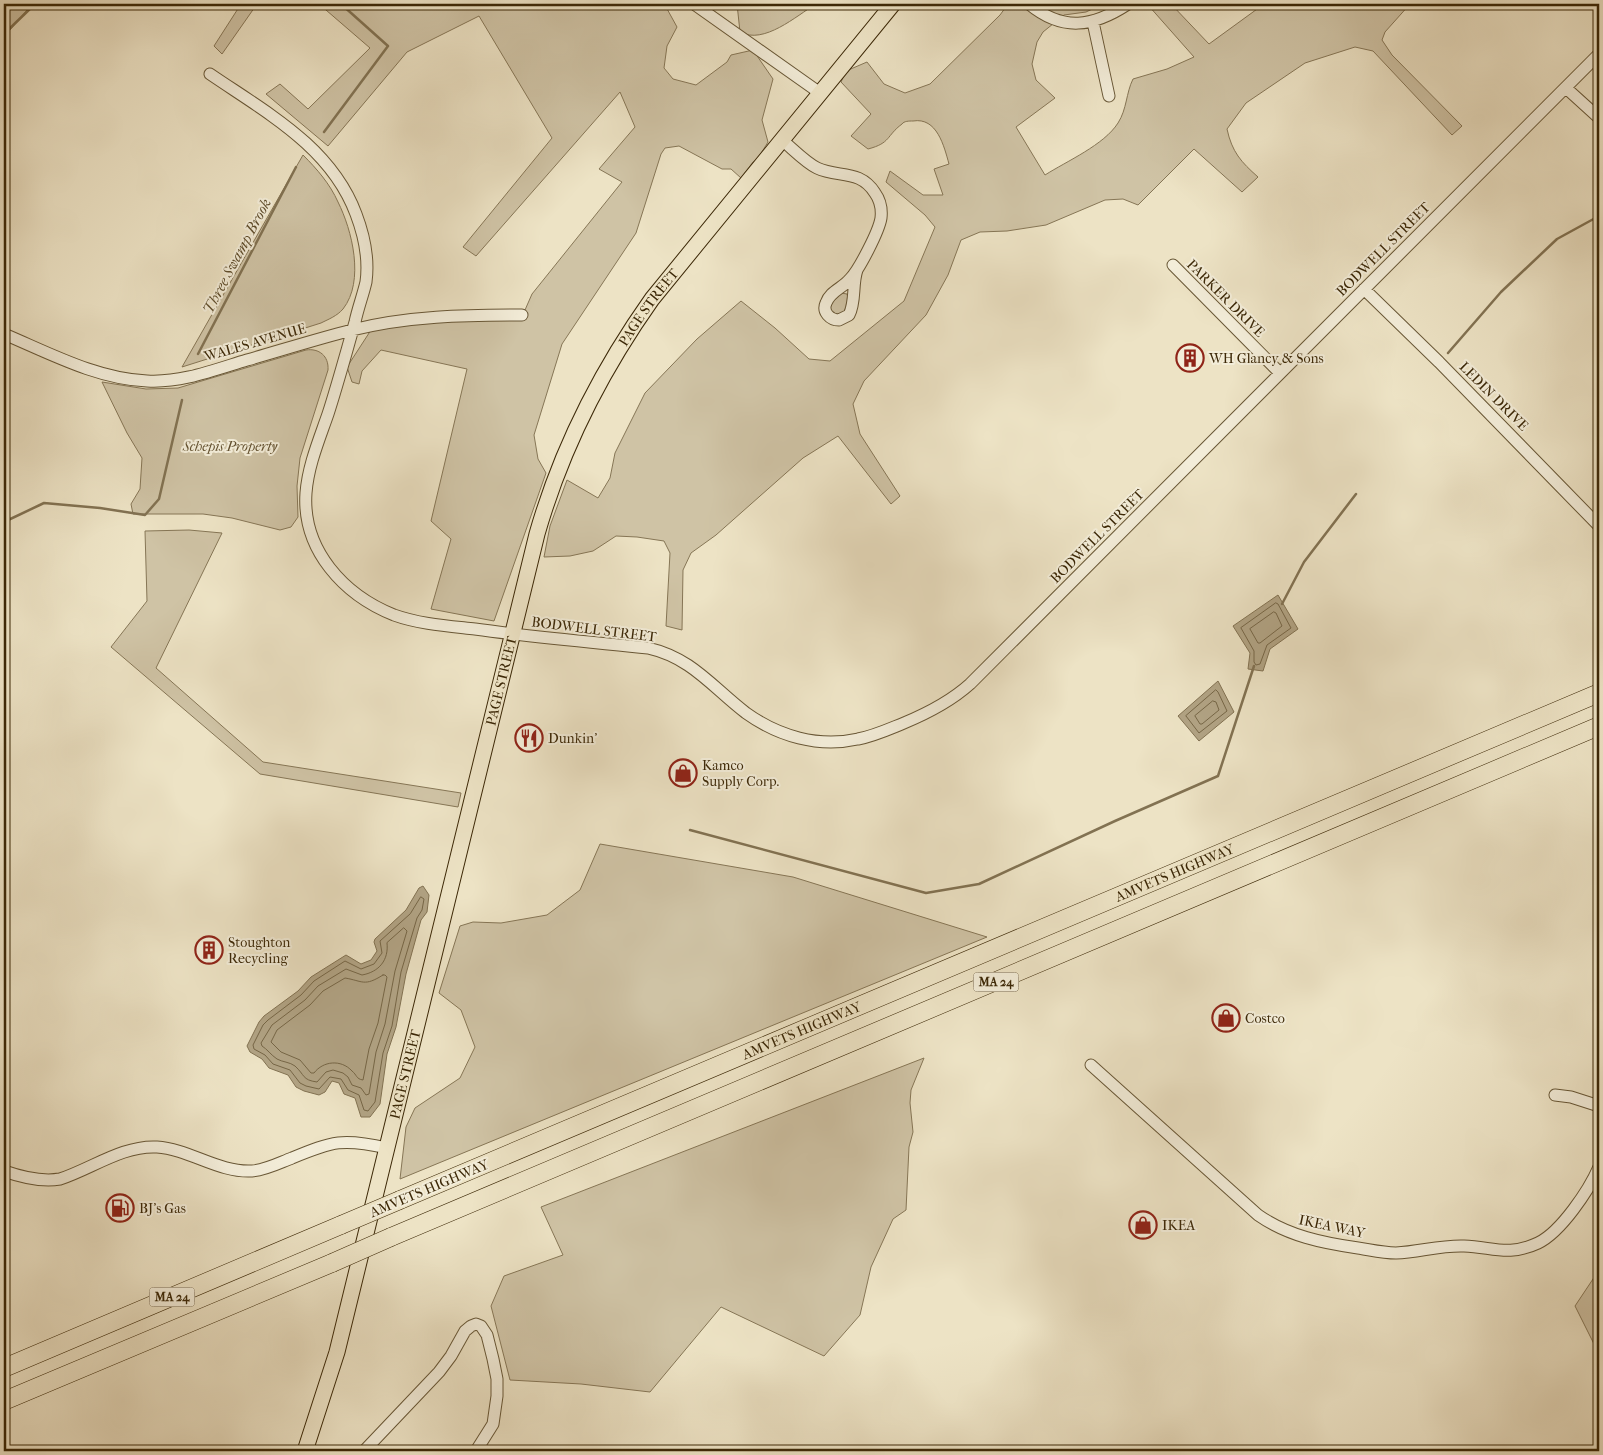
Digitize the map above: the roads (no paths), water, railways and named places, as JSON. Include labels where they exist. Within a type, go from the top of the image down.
[{"type":"highway","name":"AMVETS HIGHWAY","points":[[4,1368],[1599,692]]},
{"type":"highway","name":"MA 24","points":[[4,1401],[1599,726]]},
{"type":"main road","name":"PAGE STREET","points":[[304,1451],[337,1352],[537,534],[547,500],[568,446],[599,383],[628,334],[652,299],[893,4]]},
{"type":"street","points":[[694,4],[820,93]]},
{"type":"street","points":[[1029,4],[1057,21],[1079,24],[1105,18],[1128,4]]},
{"type":"street","points":[[1092,22],[1109,96]]},
{"type":"street","name":"BODWELL STREET","points":[[210,74],[313,148],[330,167],[346,193],[361,227],[366,261],[366,281],[338,382],[307,479],[307,520],[315,544],[336,576],[361,597],[382,609],[417,621],[512,634],[648,648],[672,655],[694,668],[756,720],[778,732],[816,741],[836,742],[856,740],[874,735],[939,707],[970,684],[1599,54]]},
{"type":"street","points":[[1566,88],[1599,118]]},
{"type":"street","points":[[784,137],[815,167],[862,180],[872,187],[880,202],[880,225],[857,270],[850,280],[828,298],[825,305],[826,312],[831,318],[839,320],[846,318],[851,311],[857,270]]},
{"type":"street","name":"PARKER DRIVE","points":[[1172,265],[1280,373]]},
{"type":"street","points":[[838,289],[845,288],[849,290],[852,293],[853,300]]},
{"type":"street","name":"LEDIN DRIVE","points":[[1364,290],[1484,408],[1599,526]]},
{"type":"street","name":"WALES AVENUE","points":[[4,334],[97,372],[125,379],[156,381],[174,380],[203,374],[352,330],[390,322],[456,315],[522,314]]},
{"type":"street","name":"IKEA WAY","points":[[1091,1065],[1258,1215],[1283,1230],[1318,1240],[1394,1253],[1451,1246],[1466,1246],[1496,1251],[1519,1250],[1539,1242],[1555,1232],[1565,1221],[1598,1172]]},
{"type":"street","points":[[1555,1095],[1571,1097],[1595,1105],[1599,1115]]},
{"type":"street","points":[[4,1171],[36,1179],[60,1179],[130,1151],[154,1147],[169,1149],[234,1169],[247,1171],[267,1168],[336,1142],[359,1142],[387,1148]]},
{"type":"street","points":[[364,1451],[439,1372],[465,1332],[476,1324],[481,1326],[487,1336],[497,1379],[493,1424],[476,1451]]},
{"type":"water","points":[[1278,595],[1298,629],[1270,649],[1263,671],[1248,669],[1250,653],[1233,626]]},
{"type":"water","points":[[1218,681],[1234,712],[1199,741],[1178,716]]},
{"type":"water","points":[[423,886],[429,895],[427,912],[421,920],[406,974],[396,1027],[387,1054],[380,1104],[370,1117],[361,1117],[355,1098],[344,1094],[339,1083],[332,1081],[325,1092],[319,1095],[304,1091],[296,1087],[288,1075],[269,1068],[262,1059],[250,1052],[247,1046],[259,1022],[264,1016],[298,991],[311,977],[346,955],[361,964],[371,960],[377,951],[375,939],[406,910],[419,888]]},
{"type":"waterway","name":"Three Swamp Brook","points":[[4,34],[35,4]]},
{"type":"waterway","name":"Three Swamp Brook","points":[[324,132],[388,46],[341,4]]},
{"type":"waterway","name":"Three Swamp Brook","points":[[198,354],[296,167]]},
{"type":"waterway","points":[[1448,353],[1501,292],[1557,239],[1599,216]]},
{"type":"waterway","name":"Three Swamp Brook","points":[[4,522],[44,503],[100,508],[145,515],[159,499],[182,400]]},
{"type":"waterway","points":[[1282,604],[1304,562],[1356,494]]},
{"type":"waterway","points":[[690,830],[926,893],[979,884],[1218,776],[1254,666]]},
{"type":"place","name":"WH Glancy & Sons","points":[[1190,358]]},
{"type":"place","name":"Dunkin'","points":[[529,738]]},
{"type":"place","name":"Kamco Supply Corp.","points":[[683,773]]},
{"type":"place","name":"Stoughton Recycling","points":[[209,950]]},
{"type":"place","name":"Costco","points":[[1226,1018]]},
{"type":"place","name":"BJ's Gas","points":[[120,1208]]},
{"type":"place","name":"IKEA","points":[[1143,1225]]},
{"type":"park label","name":"Schepis Property","points":[[230,446]]}]
